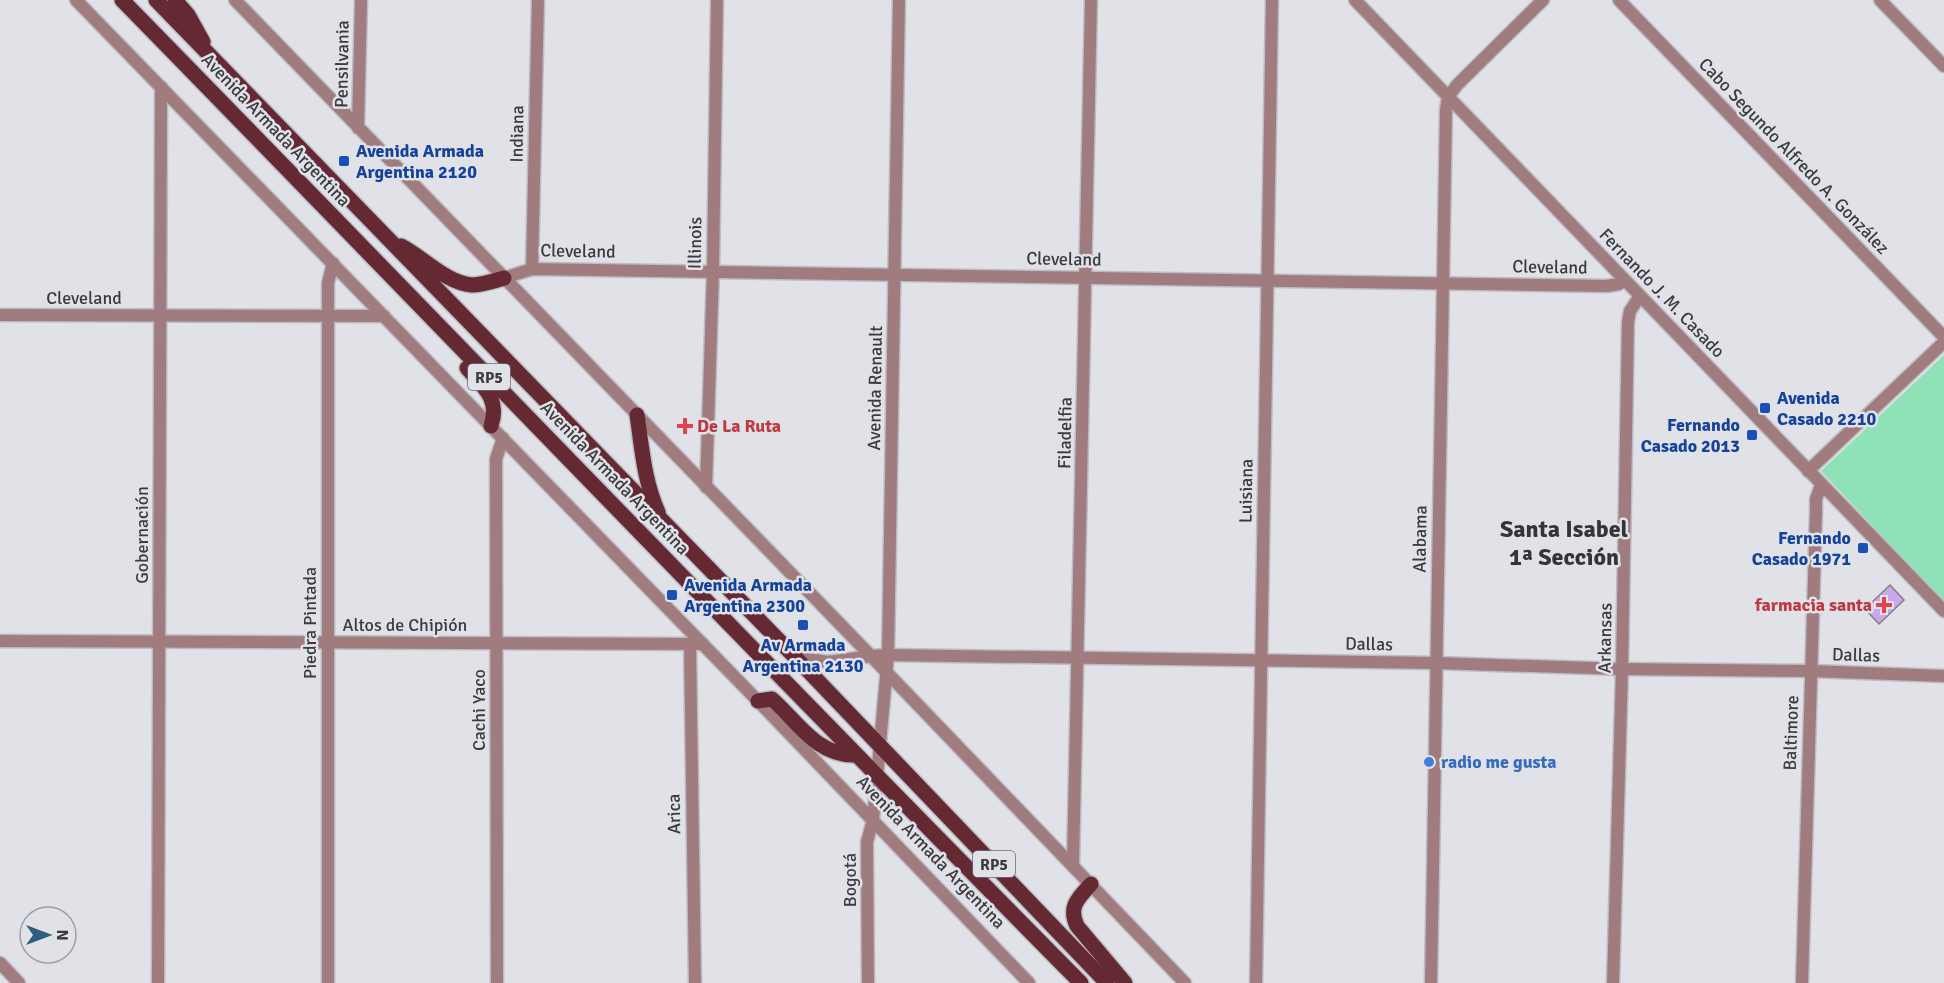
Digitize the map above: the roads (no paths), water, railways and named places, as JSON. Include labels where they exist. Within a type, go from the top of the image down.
[{"type":"main road","name":"Avenida Armada Argentina","points":[[122,0],[855,755],[1081,983]]},
{"type":"main road","name":"Avenida Armada Argentina","points":[[156,0],[795,657],[1107,983]]},
{"type":"main road","points":[[176,0],[188,15],[211,58]]},
{"type":"main road","points":[[387,239],[412,252],[450,278],[461,282],[473,285],[504,279]]},
{"type":"main road","points":[[402,286],[429,326],[486,389],[493,400],[495,411],[491,426]]},
{"type":"main road","points":[[637,415],[650,496],[663,523]]},
{"type":"main road","points":[[758,701],[772,699],[818,744],[834,753],[855,755]]},
{"type":"main road","points":[[1091,884],[1076,901],[1073,911],[1074,919],[1077,926],[1125,983]]},
{"type":"street","name":"Avenida Armada Argentina","points":[[76,0],[491,426],[696,644],[758,701],[1029,983]]},
{"type":"street","points":[[235,0],[1185,983]]},
{"type":"street","name":"Pensilvania","points":[[358,128],[361,0]]},
{"type":"street","name":"Indiana","points":[[532,269],[538,0]]},
{"type":"street","name":"Illinois","points":[[706,487],[713,271],[717,0]]},
{"type":"street","name":"Avenida Renault","points":[[877,777],[888,655],[899,0]]},
{"type":"street","name":"Filadelfia","points":[[1074,866],[1091,0]]},
{"type":"street","name":"Luisiana","points":[[1256,983],[1272,0]]},
{"type":"street","name":"Fernando J. M. Casado","points":[[1355,0],[1944,611]]},
{"type":"street","points":[[1448,97],[1457,85],[1543,0]]},
{"type":"street","name":"Cabo Segundo Alfredo A. González","points":[[1619,0],[1944,339]]},
{"type":"street","points":[[1880,0],[1944,66]]},
{"type":"street","name":"Gobernación","points":[[158,983],[161,87]]},
{"type":"street","name":"Alabama","points":[[1431,983],[1448,97]]},
{"type":"street","name":"Piedra Pintada","points":[[328,983],[328,282],[333,263]]},
{"type":"street","name":"Cleveland","points":[[504,279],[532,269],[1607,286],[1619,284],[1623,280]]},
{"type":"street","name":"Arkansas","points":[[1613,983],[1622,669],[1628,322],[1630,311],[1640,296]]},
{"type":"street","name":"Cleveland","points":[[0,315],[384,316]]},
{"type":"street","points":[[1808,471],[1944,339]]},
{"type":"street","name":"Cachi Yaco","points":[[497,983],[496,459],[502,438]]},
{"type":"street","name":"Baltimore","points":[[1802,983],[1816,499],[1821,485]]},
{"type":"street","name":"Altos de Chipión","points":[[0,641],[696,644]]},
{"type":"street","name":"Arica","points":[[695,983],[696,644]]},
{"type":"street","name":"Dallas","points":[[795,657],[828,662],[888,655],[1261,660],[1811,671],[1944,676]]},
{"type":"street","name":"Bogotá","points":[[868,983],[867,842],[873,820],[877,777]]},
{"type":"street","points":[[0,963],[19,983]]},
{"type":"place","name":"Avenida Armada Argentina 2120","points":[[344,161]]},
{"type":"place","name":"Avenida Casado 2210","points":[[1765,408]]},
{"type":"place","name":"De La Ruta","points":[[685,426]]},
{"type":"place","name":"Fernando Casado 2013","points":[[1752,435]]},
{"type":"place","name":"Fernando Casado 1971","points":[[1863,548]]},
{"type":"place","name":"Avenida Armada Argentina 2300","points":[[672,595]]},
{"type":"place","name":"farmacia santa","points":[[1884,605]]},
{"type":"place","name":"Av Armada Argentina 2130","points":[[803,625]]},
{"type":"place","name":"radio me gusta","points":[[1429,762]]},
{"type":"district","name":"Santa Isabel 1ª Sección","points":[[1564,543]]}]
